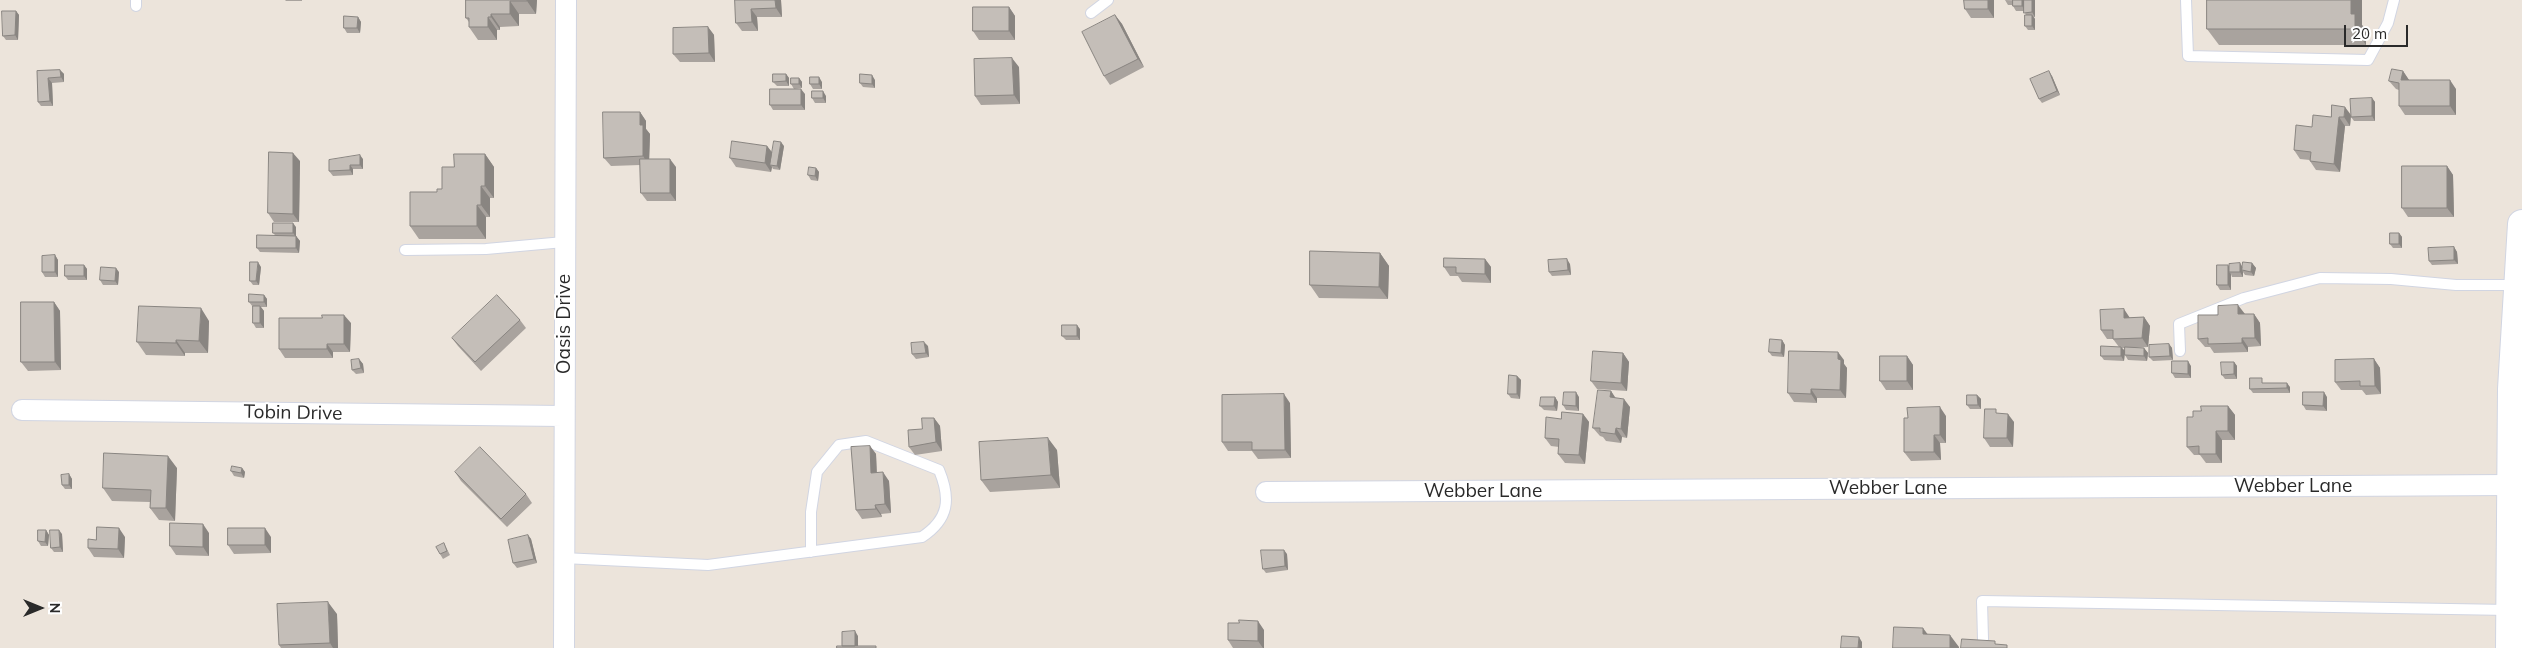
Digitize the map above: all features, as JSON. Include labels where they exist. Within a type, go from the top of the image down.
[{"type":"street","name":"Oasis Drive","points":[[564,648],[563,416],[566,0]]},
{"type":"street","points":[[2510,648],[2510,485],[2522,224]]},
{"type":"street","name":"Tobin Drive","points":[[22,410],[563,416]]},
{"type":"street","name":"Webber Lane","points":[[1266,492],[2510,485]]},
{"type":"lane","points":[[1091,13],[1108,0]]},
{"type":"lane","points":[[2186,0],[2188,56],[2368,60],[2388,23],[2394,0]]},
{"type":"lane","points":[[405,250],[486,249],[564,242]]},
{"type":"lane","points":[[2180,351],[2179,324],[2244,298],[2320,278],[2391,279],[2456,285],[2518,285]]},
{"type":"lane","points":[[563,558],[708,565],[810,552],[922,537],[938,527],[946,507],[946,486],[939,470],[866,441],[839,445],[816,472],[811,512],[810,552]]},
{"type":"lane","points":[[1983,639],[1982,601],[2510,610]]},
{"type":"building","points":[[466,0],[527,1],[510,1],[510,14],[491,14],[491,17],[488,17],[488,27],[469,27],[469,18],[466,18]]},
{"type":"building","points":[[735,0],[775,0],[776,8],[751,9],[752,22],[736,23]]},
{"type":"building","points":[[1964,0],[1988,0],[1988,9],[1965,9]]},
{"type":"building","points":[[2013,0],[2022,0],[2022,6],[2013,6]]},
{"type":"building","points":[[2024,0],[2032,0],[2032,12],[2024,13]]},
{"type":"building","points":[[2207,0],[2351,0],[2351,14],[2355,14],[2355,29],[2207,29]]},
{"type":"building","points":[[973,7],[1009,7],[1009,31],[973,31]]},
{"type":"building","points":[[2,11],[16,11],[15,35],[3,36]]},
{"type":"building","points":[[1115,15],[1138,59],[1104,76],[1082,32]]},
{"type":"building","points":[[2025,15],[2032,15],[2032,26],[2025,26]]},
{"type":"building","points":[[344,16],[358,17],[357,28],[344,28]]},
{"type":"building","points":[[708,27],[709,53],[673,54],[673,28]]},
{"type":"building","points":[[1012,58],[1014,95],[975,96],[974,59]]},
{"type":"building","points":[[2392,69],[2403,71],[2401,80],[2450,80],[2450,106],[2399,106],[2399,83],[2389,81]]},
{"type":"building","points":[[60,70],[61,77],[48,78],[50,101],[38,102],[37,71]]},
{"type":"building","points":[[2049,71],[2057,91],[2039,99],[2030,79]]},
{"type":"building","points":[[773,74],[786,74],[786,81],[773,82]]},
{"type":"building","points":[[860,74],[872,75],[872,84],[860,83]]},
{"type":"building","points":[[810,77],[819,77],[819,84],[810,84]]},
{"type":"building","points":[[791,78],[799,78],[799,84],[791,84]]},
{"type":"building","points":[[770,89],[801,89],[801,105],[770,105]]},
{"type":"building","points":[[812,91],[823,91],[823,98],[812,98]]},
{"type":"building","points":[[2372,98],[2372,116],[2351,117],[2350,99]]},
{"type":"building","points":[[2332,105],[2345,107],[2344,117],[2339,117],[2334,164],[2310,161],[2311,152],[2294,150],[2296,125],[2312,127],[2313,115],[2331,117]]},
{"type":"building","points":[[603,112],[640,112],[640,125],[643,125],[643,156],[604,158]]},
{"type":"building","points":[[732,141],[767,146],[765,163],[730,158]]},
{"type":"building","points":[[774,141],[781,142],[777,166],[770,165]]},
{"type":"building","points":[[269,152],[293,153],[293,214],[268,213]]},
{"type":"building","points":[[454,154],[485,154],[485,186],[481,186],[481,205],[477,205],[477,226],[410,226],[410,192],[437,192],[437,189],[442,189],[442,167],[454,167]]},
{"type":"building","points":[[360,155],[360,165],[350,165],[350,170],[329,171],[329,160]]},
{"type":"building","points":[[640,159],[670,159],[670,193],[641,193]]},
{"type":"building","points":[[2402,166],[2447,166],[2447,208],[2402,208]]},
{"type":"building","points":[[809,167],[816,168],[815,176],[808,175]]},
{"type":"building","points":[[273,223],[293,223],[293,233],[273,233]]},
{"type":"building","points":[[2390,233],[2399,233],[2399,244],[2390,244]]},
{"type":"building","points":[[257,235],[296,236],[296,248],[257,248]]},
{"type":"building","points":[[2454,247],[2454,260],[2429,261],[2428,248]]},
{"type":"building","points":[[1310,251],[1380,253],[1379,287],[1310,285]]},
{"type":"building","points":[[55,255],[55,272],[42,272],[42,256]]},
{"type":"building","points":[[1444,258],[1485,259],[1485,274],[1456,273],[1456,267],[1444,267]]},
{"type":"building","points":[[1567,259],[1568,270],[1549,272],[1548,260]]},
{"type":"building","points":[[250,262],[258,262],[256,281],[250,281]]},
{"type":"building","points":[[2243,262],[2252,263],[2251,272],[2242,270]]},
{"type":"building","points":[[2240,263],[2240,272],[2229,272],[2229,264]]},
{"type":"building","points":[[65,265],[84,265],[84,276],[65,276]]},
{"type":"building","points":[[2217,265],[2228,265],[2228,285],[2217,285]]},
{"type":"building","points":[[101,267],[116,268],[115,281],[100,280]]},
{"type":"building","points":[[249,294],[264,295],[264,302],[249,302]]},
{"type":"building","points":[[497,295],[520,320],[475,362],[452,338]]},
{"type":"building","points":[[21,302],[54,302],[55,362],[21,362]]},
{"type":"building","points":[[2238,305],[2238,314],[2254,314],[2255,338],[2242,338],[2242,343],[2208,344],[2208,338],[2198,339],[2198,315],[2218,315],[2218,306]]},
{"type":"building","points":[[139,306],[201,308],[199,341],[176,340],[176,343],[137,342]]},
{"type":"building","points":[[253,306],[260,306],[260,323],[253,323]]},
{"type":"building","points":[[2124,309],[2124,318],[2144,317],[2142,338],[2113,339],[2113,330],[2101,330],[2100,310]]},
{"type":"building","points":[[322,315],[344,315],[344,344],[327,344],[327,349],[279,349],[279,318],[322,318]]},
{"type":"building","points":[[1062,325],[1077,325],[1077,336],[1062,336]]},
{"type":"building","points":[[1770,339],[1782,340],[1781,353],[1769,352]]},
{"type":"building","points":[[924,342],[926,353],[912,354],[911,343]]},
{"type":"building","points":[[2169,344],[2170,356],[2149,357],[2149,345]]},
{"type":"building","points":[[2101,346],[2121,347],[2121,356],[2101,356]]},
{"type":"building","points":[[2125,347],[2144,348],[2144,356],[2125,355]]},
{"type":"building","points":[[1593,351],[1623,353],[1621,383],[1591,381]]},
{"type":"building","points":[[1789,351],[1838,352],[1838,359],[1841,360],[1840,390],[1811,389],[1811,394],[1788,393]]},
{"type":"building","points":[[1880,356],[1907,356],[1907,381],[1880,381]]},
{"type":"building","points":[[359,359],[361,368],[352,370],[351,360]]},
{"type":"building","points":[[2374,359],[2375,386],[2360,386],[2360,381],[2335,382],[2335,360]]},
{"type":"building","points":[[2172,361],[2188,361],[2188,374],[2172,373]]},
{"type":"building","points":[[2221,362],[2234,362],[2234,374],[2222,375]]},
{"type":"building","points":[[1509,375],[1517,376],[1517,394],[1508,394]]},
{"type":"building","points":[[2250,378],[2262,378],[2262,383],[2287,383],[2287,388],[2250,389]]},
{"type":"building","points":[[1598,390],[1611,391],[1610,397],[1624,399],[1621,429],[1616,428],[1615,434],[1600,432],[1600,428],[1593,428]]},
{"type":"building","points":[[1564,392],[1576,392],[1576,406],[1563,405]]},
{"type":"building","points":[[2303,392],[2324,392],[2323,406],[2303,405]]},
{"type":"building","points":[[1284,394],[1285,450],[1252,450],[1252,442],[1222,442],[1222,395]]},
{"type":"building","points":[[1967,395],[1977,395],[1978,405],[1967,405]]},
{"type":"building","points":[[1541,397],[1555,397],[1554,406],[1540,406]]},
{"type":"building","points":[[2201,406],[2228,406],[2228,431],[2216,431],[2216,454],[2199,454],[2199,446],[2187,447],[2187,417],[2193,417],[2193,411],[2201,411]]},
{"type":"building","points":[[1940,407],[1940,435],[1934,435],[1934,452],[1904,452],[1904,418],[1908,418],[1907,408]]},
{"type":"building","points":[[1985,409],[1996,409],[1996,413],[2008,414],[2007,438],[1984,438]]},
{"type":"building","points":[[1562,412],[1583,414],[1579,455],[1558,454],[1559,439],[1545,438],[1546,417],[1561,419]]},
{"type":"building","points":[[922,418],[934,418],[936,442],[909,447],[908,430],[922,429]]},
{"type":"building","points":[[1048,438],[1051,475],[981,480],[979,442]]},
{"type":"building","points":[[870,446],[871,473],[883,472],[885,504],[875,505],[876,509],[856,510],[851,447]]},
{"type":"building","points":[[480,447],[526,494],[501,519],[455,472]]},
{"type":"building","points":[[104,453],[168,456],[166,508],[150,508],[151,490],[103,488]]},
{"type":"building","points":[[232,466],[242,468],[241,473],[231,471]]},
{"type":"building","points":[[69,474],[69,485],[62,485],[61,475]]},
{"type":"building","points":[[170,523],[203,524],[203,547],[170,546]]},
{"type":"building","points":[[97,527],[119,528],[118,549],[88,548],[88,539],[96,540]]},
{"type":"building","points":[[228,528],[265,528],[265,545],[228,545]]},
{"type":"building","points":[[38,530],[46,530],[45,542],[38,541]]},
{"type":"building","points":[[50,530],[59,530],[60,547],[51,548]]},
{"type":"building","points":[[528,535],[534,559],[513,563],[508,540]]},
{"type":"building","points":[[444,543],[447,551],[440,554],[436,547]]},
{"type":"building","points":[[1261,550],[1284,550],[1285,566],[1263,569]]},
{"type":"building","points":[[328,602],[330,643],[279,645],[277,604]]},
{"type":"building","points":[[1239,620],[1258,621],[1258,641],[1228,640],[1228,623],[1239,623]]},
{"type":"building","points":[[1894,627],[1923,628],[1923,634],[1950,635],[1950,648],[1893,648]]},
{"type":"building","points":[[855,631],[855,646],[842,646],[842,632]]},
{"type":"building","points":[[1842,636],[1859,637],[1858,648],[1841,648]]},
{"type":"building","points":[[1962,639],[1995,641],[1995,644],[2007,645],[2007,648],[1961,648]]},
{"type":"building","points":[[837,646],[876,646],[876,648],[837,648]]}]
